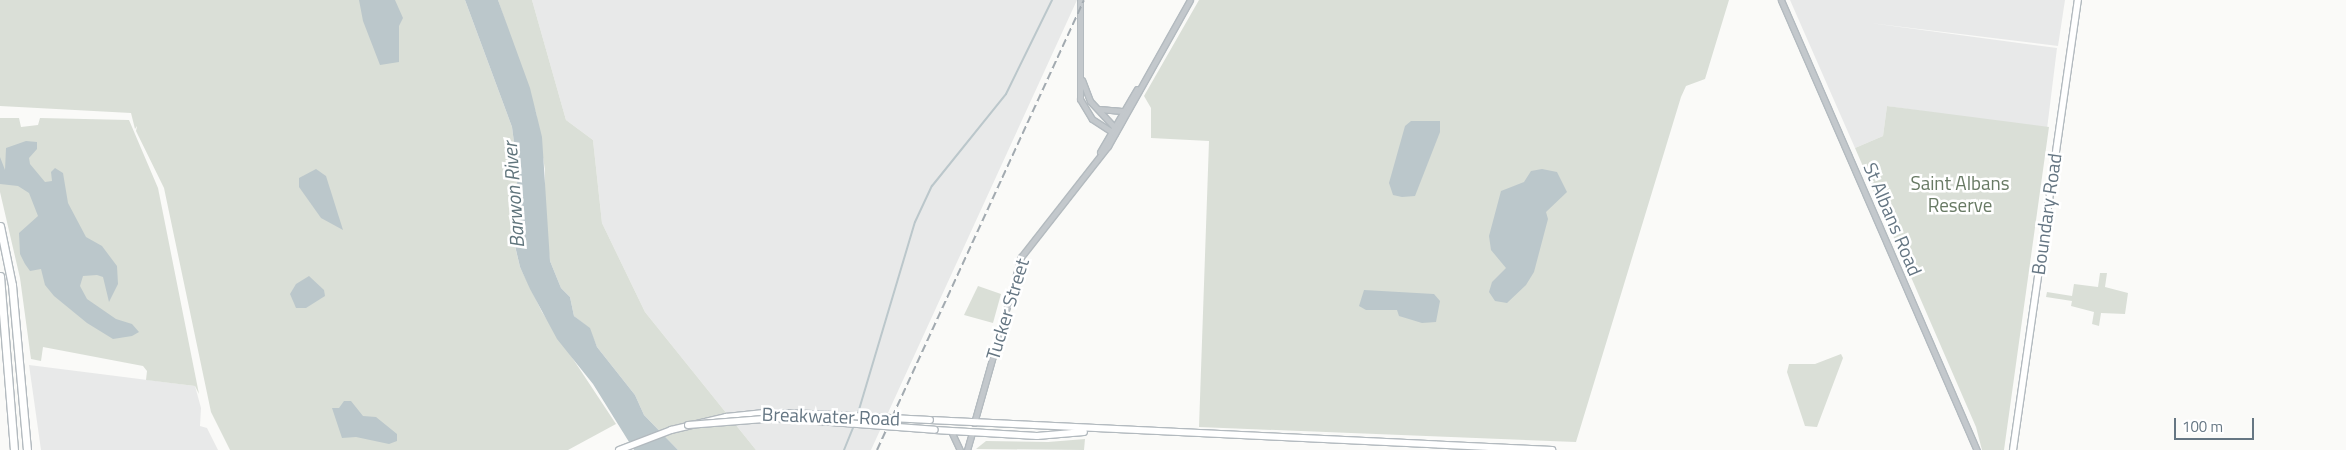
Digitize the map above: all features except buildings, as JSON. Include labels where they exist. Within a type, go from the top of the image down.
[{"type":"main road","name":"Boundary Road","points":[[2011,450],[2078,0]]},
{"type":"main road","points":[[0,226],[12,285],[27,450]]},
{"type":"main road","points":[[0,276],[14,450]]},
{"type":"main road","points":[[9,381],[18,364]]},
{"type":"main road","name":"Breakwater Road","points":[[619,450],[688,426],[726,417],[764,413],[930,420],[1093,430]]},
{"type":"main road","name":"Breakwater Road","points":[[688,426],[777,418],[1037,436],[1093,430]]},
{"type":"main road","name":"Tucker Street","points":[[972,432],[974,423]]},
{"type":"main road","points":[[1093,430],[1552,450]]},
{"type":"street","points":[[1080,0],[1082,105],[1092,119],[1112,136],[1132,101]]},
{"type":"street","name":"Tucker Street","points":[[974,423],[1021,257],[1112,136],[1114,126],[1122,111],[1132,101],[1190,0]]},
{"type":"street","name":"St Albans Road","points":[[1781,0],[1976,450]]},
{"type":"street","points":[[1081,72],[1091,102],[1114,126]]},
{"type":"street","points":[[1091,102],[1106,111],[1122,111]]},
{"type":"street","points":[[951,431],[960,450]]},
{"type":"street","name":"Tucker Street","points":[[967,450],[972,432]]},
{"type":"shaded area","points":[[359,0],[395,0],[403,18],[399,26],[399,62],[380,65],[363,21]]},
{"type":"shaded area","name":"Barwon River","points":[[465,0],[498,0],[530,88],[542,137],[550,261],[561,288],[570,297],[574,316],[590,328],[597,347],[635,395],[644,415],[678,450],[634,450],[593,384],[557,339],[530,289],[520,267],[512,233],[518,173],[512,127]]},
{"type":"shaded area","points":[[532,0],[1077,0],[871,450],[756,450],[645,312],[602,223],[593,140],[566,120]]},
{"type":"shaded area","points":[[1790,0],[2065,0],[2058,46],[1870,23],[2057,48],[2047,129],[1887,106],[1883,136],[1855,148]]},
{"type":"shaded area","points":[[1411,121],[1440,121],[1440,132],[1415,196],[1402,197],[1393,195],[1389,183],[1405,126]]},
{"type":"shaded area","points":[[26,141],[37,142],[37,149],[29,158],[30,164],[45,182],[52,181],[51,172],[55,168],[63,173],[68,203],[86,237],[102,246],[117,266],[118,284],[109,302],[103,277],[97,275],[83,276],[80,286],[87,299],[116,319],[132,324],[139,332],[132,336],[113,339],[87,323],[54,296],[45,285],[41,269],[30,271],[25,264],[20,254],[19,233],[38,216],[29,193],[18,186],[0,184],[0,157],[5,170],[6,148]]},
{"type":"shaded area","points":[[316,169],[326,176],[343,230],[321,218],[299,187],[299,178]]},
{"type":"shaded area","points":[[1542,169],[1557,172],[1567,192],[1546,212],[1548,219],[1534,272],[1526,285],[1507,303],[1495,301],[1489,292],[1492,282],[1506,268],[1491,250],[1489,236],[1501,191],[1524,182],[1531,171]]},
{"type":"shaded area","points":[[309,276],[324,290],[325,296],[306,308],[296,308],[290,294],[296,284]]},
{"type":"shaded area","points":[[1364,290],[1434,294],[1440,301],[1436,322],[1422,323],[1399,316],[1397,310],[1366,310],[1359,306]]},
{"type":"shaded area","points":[[29,365],[195,386],[201,408],[200,426],[207,428],[218,450],[41,450]]},
{"type":"shaded area","points":[[344,401],[351,401],[363,416],[376,417],[397,434],[397,441],[389,444],[356,437],[342,438],[332,408],[339,408]]},
{"type":"green space","points":[[0,0],[465,0],[512,127],[518,173],[512,234],[520,267],[542,312],[616,424],[568,450],[230,450],[211,412],[164,188],[136,131],[137,126],[135,129],[131,113],[0,106]]},
{"type":"green space","points":[[498,0],[532,0],[566,120],[593,140],[602,223],[645,312],[756,450],[678,450],[644,415],[635,395],[597,347],[589,328],[574,316],[570,297],[561,288],[550,261],[545,223],[545,170],[536,113]]},
{"type":"green space","points":[[1199,0],[1729,0],[1705,79],[1686,86],[1681,97],[1576,442],[1199,427],[1209,141],[1151,138],[1151,108],[1144,96]]},
{"type":"green space","name":"Saint Albans Reserve","points":[[1887,106],[2049,127],[2004,450],[1982,450],[1976,427],[1855,148],[1883,136]]},
{"type":"green space","points":[[0,118],[19,118],[21,127],[38,125],[40,118],[129,120],[158,188],[199,394],[195,386],[146,380],[147,371],[143,366],[43,347],[41,361],[31,359],[20,278],[0,192]]},
{"type":"green space","points":[[2100,273],[2107,273],[2105,287],[2128,293],[2125,314],[2101,313],[2099,326],[2092,324],[2094,312],[2071,306],[2072,301],[2046,297],[2047,292],[2072,296],[2074,284],[2098,287]]},
{"type":"green space","points":[[978,286],[1001,294],[993,323],[964,315]]},
{"type":"green space","points":[[1841,354],[1843,358],[1817,427],[1805,426],[1787,372],[1789,364],[1815,364]]},
{"type":"green space","points":[[1085,439],[1084,450],[976,449],[986,441],[1048,442]]},
{"type":"waterway","points":[[858,413],[915,222],[932,186],[1006,94],[1052,0]]},
{"type":"waterway","points":[[844,450],[857,418]]},
{"type":"railway","points":[[877,450],[1084,0]]}]
